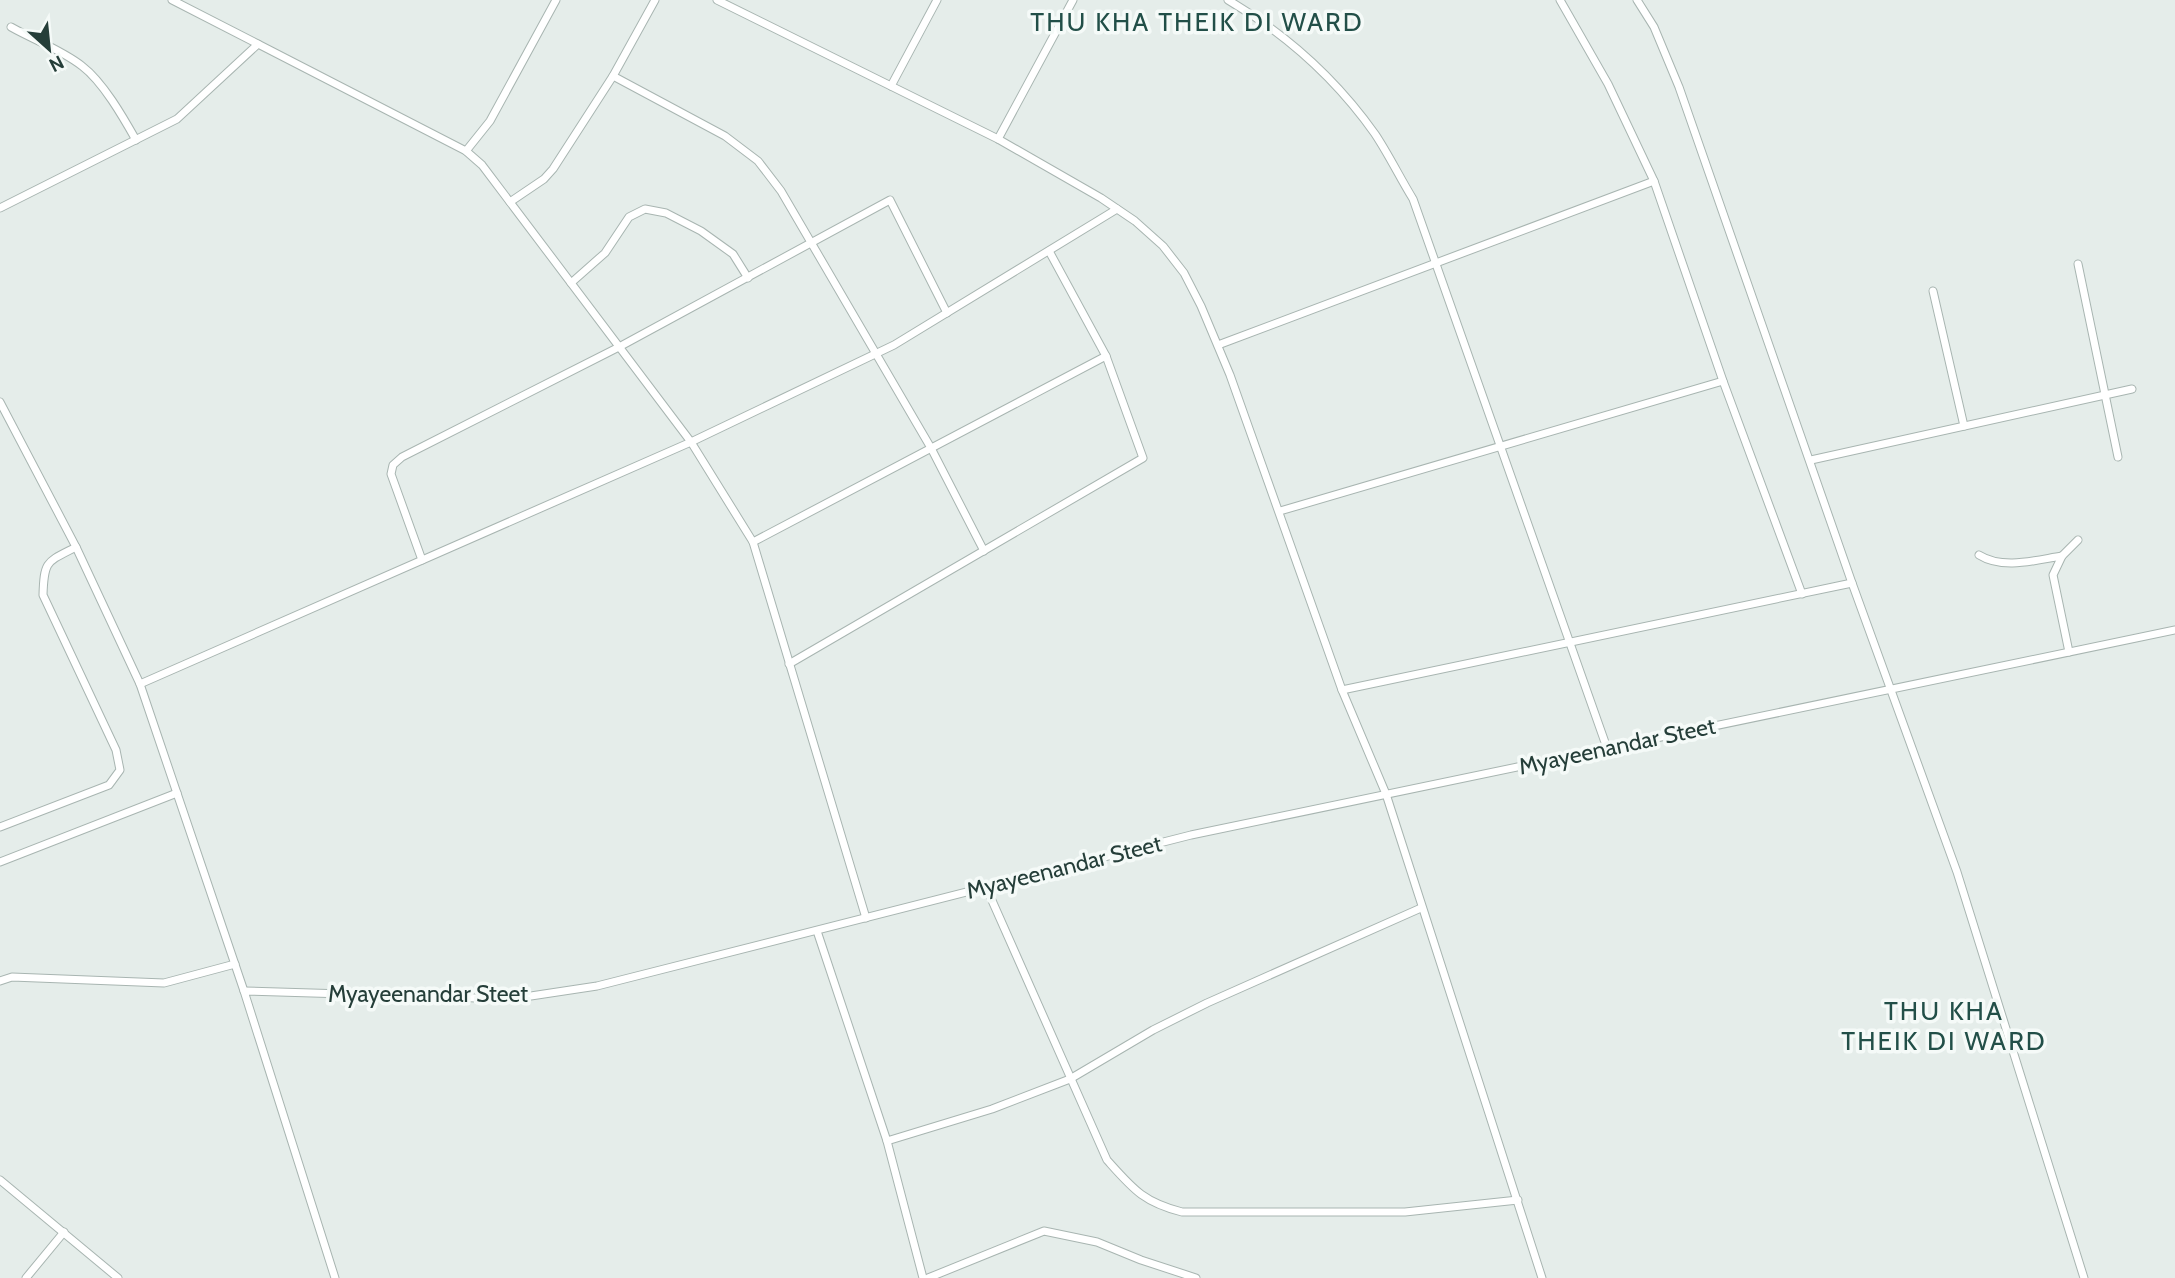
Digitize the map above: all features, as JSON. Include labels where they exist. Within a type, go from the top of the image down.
[{"type":"street","points":[[172,0],[466,151],[482,165],[620,347],[691,442],[753,542],[866,918]]},
{"type":"street","points":[[466,151],[490,121],[556,0]]},
{"type":"street","points":[[510,202],[544,179],[553,169],[613,76],[655,0]]},
{"type":"street","points":[[717,0],[998,139],[1117,209],[1163,246],[1184,273],[1217,345],[1280,511],[1342,690],[1385,794],[1542,1278]]},
{"type":"street","points":[[891,86],[937,0]]},
{"type":"street","points":[[998,139],[1073,0]]},
{"type":"street","points":[[1228,0],[1259,18],[1318,65],[1374,134],[1413,199],[1607,748]]},
{"type":"street","points":[[1560,0],[1608,84],[1654,181],[1723,381],[1802,594]]},
{"type":"street","points":[[1637,0],[1654,27],[1679,87],[1852,583],[1957,872],[2084,1278]]},
{"type":"street","points":[[11,27],[82,65],[136,140]]},
{"type":"street","points":[[0,208],[177,119],[258,44]]},
{"type":"street","points":[[613,76],[725,136],[758,161],[781,191],[932,448],[984,551]]},
{"type":"street","points":[[1217,345],[1654,181]]},
{"type":"street","points":[[422,560],[391,474],[393,465],[414,450],[620,347],[890,200],[947,313]]},
{"type":"street","points":[[571,283],[605,253],[629,217],[645,209],[666,213],[701,231],[733,254],[748,278]]},
{"type":"street","points":[[140,684],[691,442],[875,355],[1117,209]]},
{"type":"street","points":[[789,664],[1143,458],[1106,356],[1049,251]]},
{"type":"street","points":[[2078,264],[2118,457]]},
{"type":"street","points":[[1933,291],[1964,426]]},
{"type":"street","points":[[753,542],[1106,356]]},
{"type":"street","points":[[1280,511],[1723,381]]},
{"type":"street","points":[[1811,460],[2132,388]]},
{"type":"street","points":[[0,402],[76,547],[140,684],[244,991],[335,1278]]},
{"type":"street","points":[[2069,652],[2053,575],[2062,556],[2078,540]]},
{"type":"street","points":[[0,827],[109,785],[120,770],[116,750],[43,595],[44,572],[50,561],[76,547]]},
{"type":"street","points":[[1979,555],[1990,562],[2004,564],[2062,556]]},
{"type":"street","points":[[1342,690],[1852,583]]},
{"type":"street","name":"Myayeenandar Steet","points":[[244,991],[511,999],[597,986],[1191,835],[2175,630]]},
{"type":"street","points":[[0,862],[177,793]]},
{"type":"street","points":[[986,887],[1107,1160],[1132,1188],[1156,1206],[1182,1212],[1405,1212],[1518,1200]]},
{"type":"street","points":[[887,1141],[992,1109],[1070,1079],[1185,1013],[1421,908]]},
{"type":"street","points":[[817,931],[887,1141],[925,1278],[1044,1231],[1097,1241],[1141,1260],[1196,1278]]},
{"type":"street","points":[[0,981],[12,978],[57,978],[164,984],[235,964]]},
{"type":"street","points":[[0,1180],[118,1278]]},
{"type":"street","points":[[26,1278],[64,1232]]},
{"type":"district","name":"THU KHA THEIK DI WARD","points":[[1197,22]]},
{"type":"district","name":"THU KHA THEIK DI WARD","points":[[1944,1026]]}]
